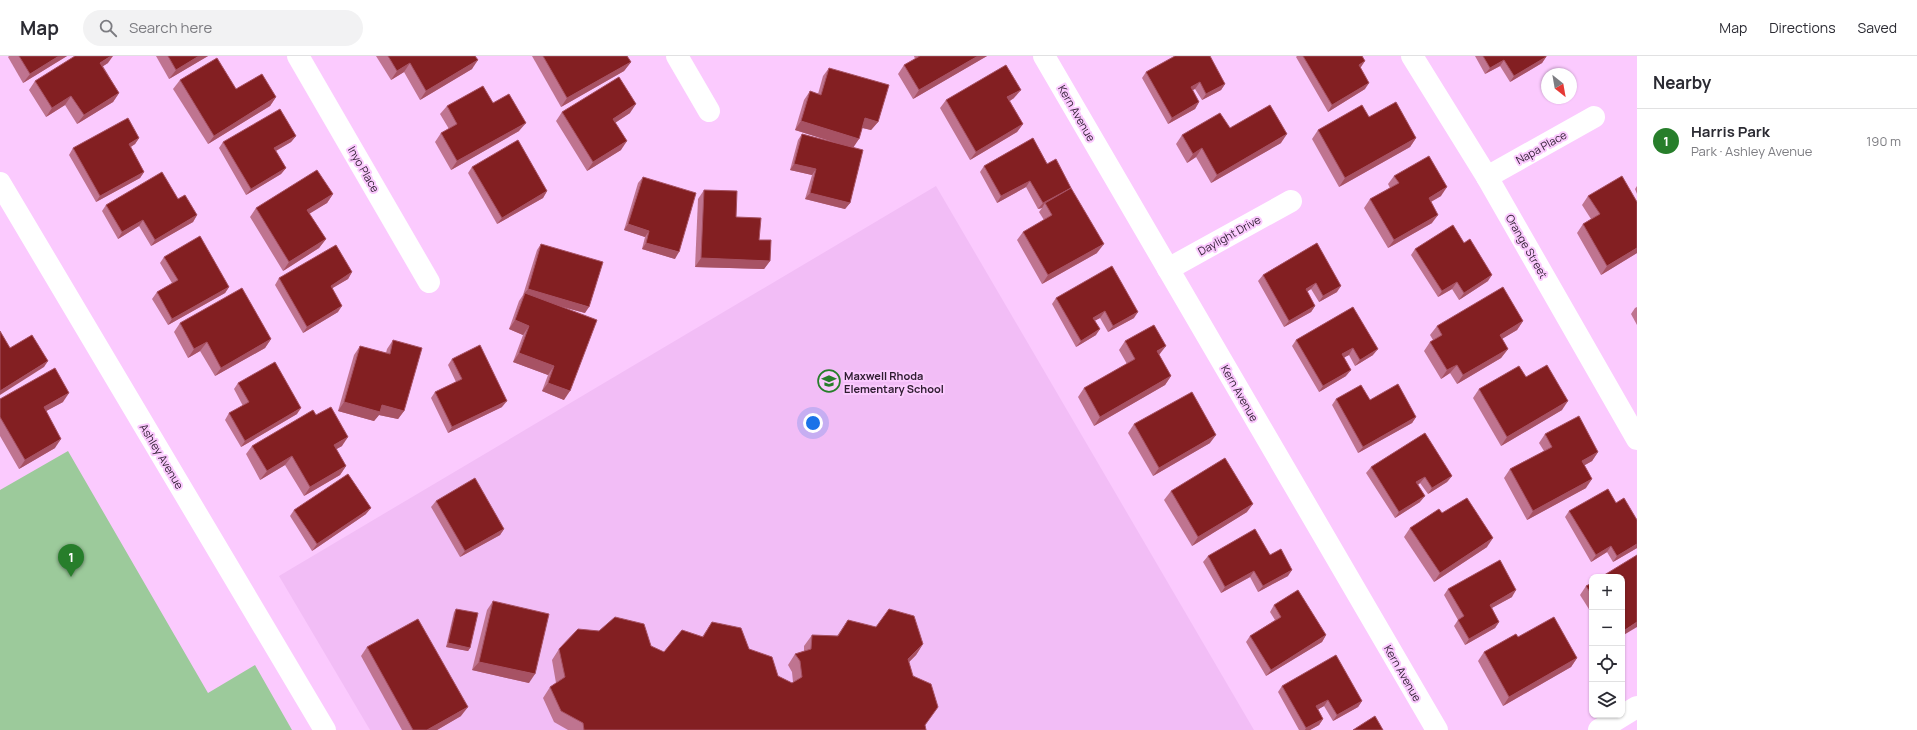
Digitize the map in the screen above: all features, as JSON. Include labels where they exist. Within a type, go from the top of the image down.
[{"type":"street","name":"Inyo Place","points":[[298,56],[429,282]]},
{"type":"street","points":[[677,56],[709,111]]},
{"type":"street","name":"Kern Avenue","points":[[1044,56],[1437,730]]},
{"type":"street","name":"Orange Street","points":[[1412,56],[1487,177],[1637,439]]},
{"type":"street","name":"Napa Place","points":[[1487,177],[1594,117]]},
{"type":"street","name":"Ashley Avenue","points":[[0,183],[325,730]]},
{"type":"street","name":"Daylight Drive","points":[[1168,269],[1291,201]]},
{"type":"street","points":[[1599,730],[1637,708]]},
{"type":"shaded area","name":"Maxwell Rhoda Elementary School","points":[[936,186],[1254,730],[370,730],[279,576]]},
{"type":"green space","points":[[68,451],[208,693],[255,665],[292,730],[0,730],[0,490]]},
{"type":"building","points":[[19,56],[59,56],[30,74]]},
{"type":"building","points":[[75,56],[111,56],[100,63],[119,93],[84,115],[71,96],[52,108],[35,81]]},
{"type":"building","points":[[168,56],[199,56],[176,70]]},
{"type":"building","points":[[388,56],[475,56],[478,60],[426,91],[410,63],[397,71]]},
{"type":"building","points":[[543,56],[627,56],[631,62],[567,98]]},
{"type":"building","points":[[920,56],[978,56],[919,90],[904,65]]},
{"type":"building","points":[[1175,56],[1210,56],[1225,84],[1206,94],[1200,82],[1191,87],[1199,102],[1172,118],[1146,72]]},
{"type":"building","points":[[1303,56],[1362,56],[1365,61],[1359,65],[1369,83],[1332,105]]},
{"type":"building","points":[[1483,56],[1546,57],[1514,76],[1504,60],[1490,68]]},
{"type":"building","points":[[217,58],[236,89],[262,74],[276,97],[214,136],[180,80]]},
{"type":"building","points":[[1006,65],[1021,90],[1007,97],[1023,124],[976,152],[946,100]]},
{"type":"building","points":[[829,68],[889,85],[878,122],[865,118],[859,139],[801,121],[810,91],[821,95]]},
{"type":"building","points":[[619,77],[636,104],[613,119],[627,141],[593,162],[562,112]]},
{"type":"building","points":[[483,86],[493,103],[509,94],[526,123],[457,161],[441,133],[457,124],[447,106]]},
{"type":"building","points":[[1396,102],[1416,138],[1345,178],[1318,130],[1362,105],[1369,117]]},
{"type":"building","points":[[1270,105],[1287,134],[1217,175],[1202,148],[1193,154],[1182,135],[1220,113],[1230,128]]},
{"type":"building","points":[[280,109],[296,136],[274,148],[286,168],[251,189],[223,142]]},
{"type":"building","points":[[128,118],[139,138],[129,144],[144,172],[100,196],[73,148]]},
{"type":"building","points":[[802,134],[863,150],[850,203],[810,193],[816,169],[794,164]]},
{"type":"building","points":[[1033,138],[1047,164],[1056,159],[1071,188],[1043,203],[1030,181],[1001,196],[984,166]]},
{"type":"building","points":[[518,140],[547,191],[502,218],[472,167]]},
{"type":"building","points":[[1429,156],[1447,187],[1429,198],[1438,215],[1394,240],[1370,199],[1399,183],[1394,176]]},
{"type":"building","points":[[317,170],[333,194],[307,210],[326,239],[289,262],[256,208]]},
{"type":"building","points":[[162,172],[178,199],[185,195],[197,215],[155,240],[143,220],[122,232],[106,205]]},
{"type":"building","points":[[1622,176],[1637,202],[1637,248],[1607,266],[1583,224],[1600,214],[1588,196]]},
{"type":"building","points":[[643,177],[696,193],[679,252],[646,243],[649,231],[628,224]]},
{"type":"building","points":[[1071,188],[1104,244],[1048,275],[1023,232],[1052,215],[1045,203]]},
{"type":"building","points":[[704,190],[737,191],[736,217],[761,218],[759,240],[771,240],[770,261],[701,258]]},
{"type":"building","points":[[1453,225],[1464,243],[1470,239],[1492,275],[1464,293],[1457,282],[1442,291],[1415,249]]},
{"type":"building","points":[[200,236],[229,287],[172,319],[157,292],[178,280],[164,257]]},
{"type":"building","points":[[1317,243],[1341,286],[1323,296],[1316,283],[1306,289],[1315,306],[1289,321],[1263,275]]},
{"type":"building","points":[[541,244],[603,262],[589,307],[528,289]]},
{"type":"building","points":[[336,245],[352,272],[331,286],[342,306],[307,327],[279,278]]},
{"type":"building","points":[[1112,266],[1138,312],[1113,326],[1105,311],[1093,318],[1100,329],[1081,341],[1056,298]]},
{"type":"building","points":[[1503,287],[1523,321],[1500,335],[1508,349],[1463,375],[1457,365],[1447,370],[1430,342],[1442,335],[1437,326]]},
{"type":"building","points":[[242,288],[271,339],[221,368],[207,342],[194,349],[180,323]]},
{"type":"building","points":[[525,293],[597,320],[570,391],[548,383],[554,366],[519,353],[529,326],[515,320]]},
{"type":"building","points":[[1353,307],[1378,349],[1360,360],[1353,348],[1342,354],[1351,370],[1323,386],[1296,340]]},
{"type":"building","points":[[1154,325],[1166,346],[1157,351],[1171,376],[1100,417],[1084,388],[1135,359],[1125,341]]},
{"type":"building","points":[[0,331],[10,348],[32,335],[48,361],[0,391]]},
{"type":"building","points":[[393,340],[422,348],[404,411],[382,405],[380,412],[344,402],[360,346],[390,354]]},
{"type":"building","points":[[480,345],[507,401],[452,427],[435,392],[462,379],[452,359]]},
{"type":"building","points":[[275,362],[301,408],[245,441],[229,413],[249,402],[238,383]]},
{"type":"building","points":[[1547,365],[1568,401],[1507,437],[1479,389],[1519,366],[1526,377]]},
{"type":"building","points":[[55,368],[69,393],[44,407],[61,439],[25,460],[0,417],[0,399]]},
{"type":"building","points":[[1398,384],[1416,417],[1363,447],[1336,399],[1361,385],[1370,400]]},
{"type":"building","points":[[1192,392],[1216,435],[1159,468],[1134,424]]},
{"type":"building","points":[[331,407],[348,437],[334,445],[346,466],[310,487],[292,456],[267,471],[252,446],[313,410],[316,415]]},
{"type":"building","points":[[1579,416],[1598,452],[1582,461],[1592,479],[1533,511],[1510,469],[1552,447],[1545,434]]},
{"type":"building","points":[[1425,433],[1452,476],[1432,488],[1425,477],[1416,482],[1425,496],[1399,512],[1371,467]]},
{"type":"building","points":[[1225,458],[1253,504],[1198,537],[1171,491]]},
{"type":"building","points":[[348,474],[371,508],[317,544],[294,510]]},
{"type":"building","points":[[475,478],[504,529],[465,551],[436,501]]},
{"type":"building","points":[[1608,489],[1616,503],[1624,498],[1637,520],[1637,544],[1617,556],[1611,546],[1596,555],[1569,511]]},
{"type":"building","points":[[1467,498],[1493,538],[1440,573],[1410,528],[1439,509],[1442,513]]},
{"type":"building","points":[[1255,529],[1270,555],[1281,549],[1292,570],[1263,586],[1254,571],[1225,587],[1208,556]]},
{"type":"building","points":[[1637,555],[1637,622],[1625,630],[1625,574],[1606,574]]},
{"type":"building","points":[[1500,560],[1516,590],[1490,605],[1499,622],[1469,639],[1458,620],[1464,616],[1448,589]]},
{"type":"building","points":[[1298,590],[1326,635],[1271,670],[1250,636],[1281,617],[1274,605]]},
{"type":"building","points":[[493,601],[549,614],[535,674],[479,662]]},
{"type":"building","points":[[456,609],[478,613],[470,648],[448,643]]},
{"type":"building","points":[[889,609],[914,616],[923,644],[908,659],[913,676],[931,684],[938,707],[925,725],[926,730],[584,730],[583,723],[561,711],[550,687],[565,677],[559,649],[578,629],[599,631],[615,617],[644,624],[651,646],[664,652],[682,630],[703,637],[712,622],[741,628],[749,649],[772,657],[778,676],[792,683],[802,677],[800,661],[795,654],[811,649],[812,635],[838,636],[848,620],[876,627]]},
{"type":"building","points":[[1554,617],[1577,658],[1509,697],[1484,652],[1516,634],[1518,637]]},
{"type":"building","points":[[418,619],[468,707],[427,730],[413,730],[367,647]]},
{"type":"building","points":[[1336,655],[1362,701],[1337,715],[1328,700],[1316,706],[1323,719],[1306,728],[1282,686]]},
{"type":"building","points":[[1375,716],[1383,730],[1353,730]]},
{"type":"place","name":"Maxwell Rhoda Elementary School","points":[[829,381]]},
{"type":"place","name":"Harris Park","points":[[71,577]]}]
